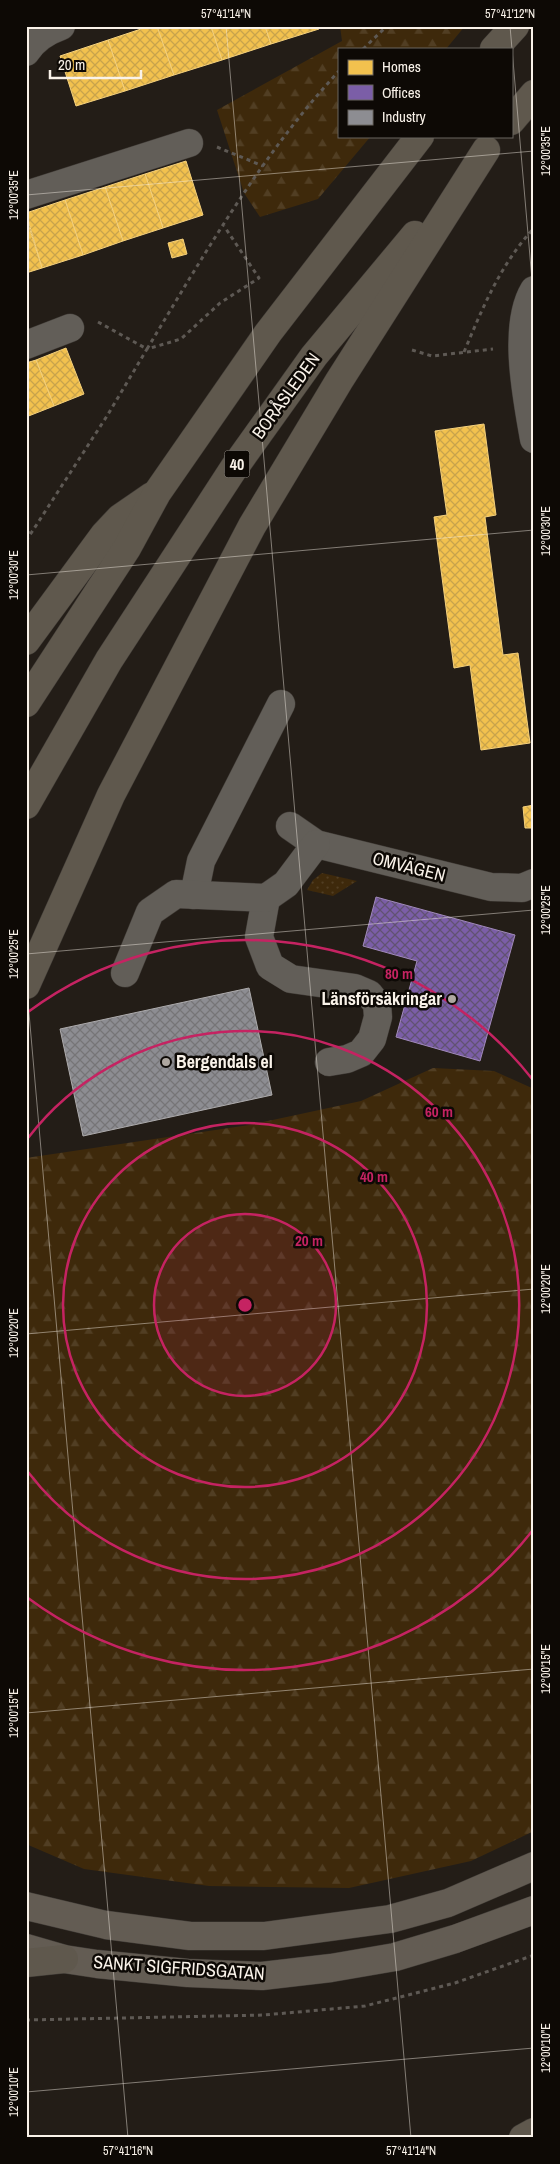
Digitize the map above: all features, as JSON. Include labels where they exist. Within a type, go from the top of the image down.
[{"type":"highway","points":[[495,48],[515,26]]},
{"type":"highway","points":[[512,119],[534,94]]},
{"type":"highway","points":[[26,703],[127,548],[157,493],[268,333],[418,138]]},
{"type":"highway","points":[[26,985],[110,795],[252,526],[345,372],[492,143]]},
{"type":"highway","name":"BORÅSLEDEN","points":[[26,805],[109,660],[234,468],[314,356],[492,143]]},
{"type":"highway","points":[[26,641],[104,534],[120,518],[157,493]]},
{"type":"highway","points":[[26,1963],[64,1960]]},
{"type":"highway","points":[[523,2138],[534,2132]]},
{"type":"main road","name":"SANKT SIGFRIDSGATAN","points":[[26,1906],[106,1925],[181,1935],[264,1936],[390,1919],[448,1903],[534,1866]]},
{"type":"main road","name":"SANKT SIGFRIDSGATAN","points":[[26,1948],[64,1960],[188,1973],[262,1976],[332,1968],[395,1957],[455,1940],[534,1910]]},
{"type":"street","points":[[26,52],[30,46],[49,30],[61,26]]},
{"type":"street","points":[[26,195],[189,143]]},
{"type":"street","points":[[534,290],[529,298],[522,341],[525,389],[534,439]]},
{"type":"street","points":[[26,345],[70,328]]},
{"type":"street","points":[[194,895],[202,861],[281,704]]},
{"type":"street","name":"OMVÄGEN","points":[[290,826],[316,844],[491,888],[522,888],[534,883]]},
{"type":"street","points":[[124,973],[150,912],[176,894],[266,898],[286,884],[316,844]]},
{"type":"street","points":[[266,898],[258,937],[270,966],[291,979],[355,988],[369,994],[377,1004],[378,1017],[372,1039],[361,1053],[347,1059],[329,1062]]},
{"type":"path","points":[[364,48],[387,26]]},
{"type":"path","points":[[26,541],[107,416],[262,166],[285,133],[338,72]]},
{"type":"path","points":[[189,143],[209,144],[262,166]]},
{"type":"path","points":[[70,328],[93,319],[147,349],[181,339],[220,303],[259,278],[224,226]]},
{"type":"path","points":[[464,352],[492,286],[522,241],[534,228]]},
{"type":"path","points":[[412,350],[432,356],[498,348],[522,341]]},
{"type":"path","points":[[26,531],[31,534]]},
{"type":"green space","points":[[340,26],[465,26],[447,48],[338,48],[338,138],[369,138],[318,199],[260,217],[244,193],[217,110],[342,41]]},
{"type":"green space","points":[[322,873],[357,881],[333,896],[307,890],[313,880]]},
{"type":"green space","points":[[433,1068],[494,1071],[534,1089],[534,1831],[471,1861],[349,1888],[209,1886],[84,1869],[26,1844],[26,1158],[249,1125],[361,1101]]},
{"type":"building: Homes","points":[[150,26],[157,26],[174,75],[125,91],[108,40]]},
{"type":"building: Homes","points":[[157,26],[211,26],[222,60],[174,75]]},
{"type":"building: Homes","points":[[211,26],[265,26],[271,44],[222,60]]},
{"type":"building: Homes","points":[[265,26],[319,26],[319,29],[271,44]]},
{"type":"building: Homes","points":[[108,40],[125,91],[76,106],[60,56]]},
{"type":"building: Homes","points":[[186,161],[203,215],[163,228],[145,174]]},
{"type":"building: Homes","points":[[145,174],[163,228],[123,241],[105,187]]},
{"type":"building: Homes","points":[[105,187],[123,241],[83,255],[65,200]]},
{"type":"building: Homes","points":[[65,200],[83,255],[42,268],[26,213]]},
{"type":"building: Homes","points":[[26,217],[42,268],[26,273]]},
{"type":"building: Homes","points":[[183,239],[187,254],[172,258],[168,243]]},
{"type":"building: Homes","points":[[66,348],[84,394],[54,406],[36,360]]},
{"type":"building: Homes","points":[[36,360],[54,406],[26,417],[26,363]]},
{"type":"building: Homes","points":[[484,424],[496,515],[485,517],[503,655],[518,653],[530,743],[481,750],[470,665],[454,668],[434,517],[447,515],[435,431]]},
{"type":"building: Homes","points":[[534,805],[534,828],[525,828],[523,807]]},
{"type":"building: Offices","name":"Länsförsäkringar","points":[[376,897],[515,935],[480,1061],[396,1037],[417,961],[363,946]]},
{"type":"building: Industry","name":"Bergendals el","points":[[249,988],[272,1095],[83,1136],[60,1029]]},
{"type":"place","name":"Länsförsäkringar","points":[[452,999]]},
{"type":"place","name":"Bergendals el","points":[[166,1062]]}]
